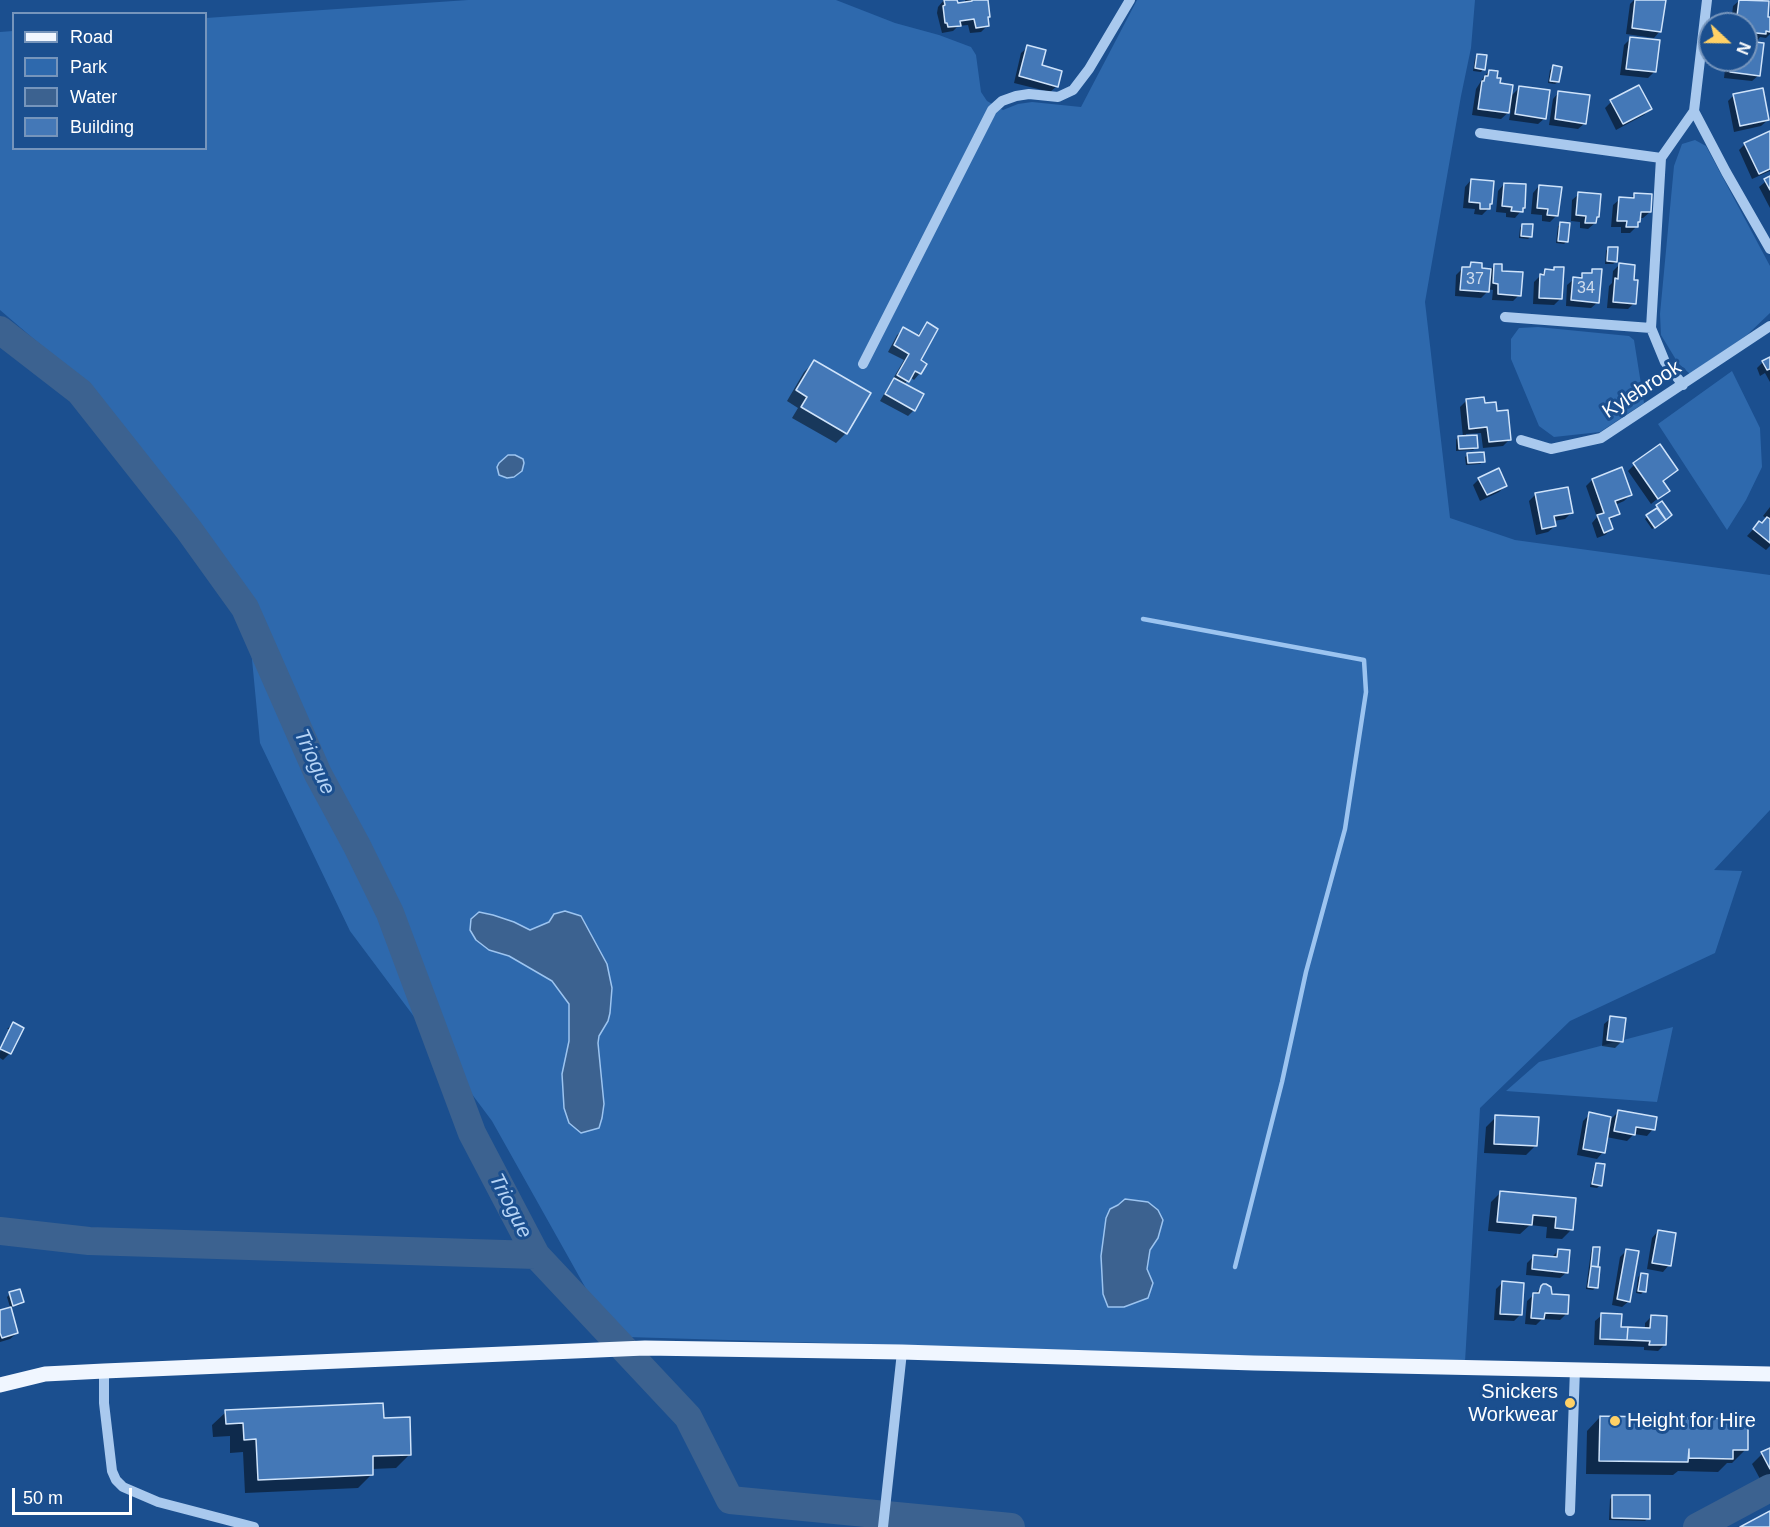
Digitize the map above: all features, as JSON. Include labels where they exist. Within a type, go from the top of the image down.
[{"type":"main road","points":[[0,1385],[45,1374],[645,1348],[902,1352],[1770,1374]]},
{"type":"street","points":[[863,364],[992,110],[1002,101],[1016,96],[1029,94],[1058,97],[1073,90],[1089,69],[1130,0]]},
{"type":"street","points":[[1683,385],[1665,362],[1651,328],[1661,158],[1695,111],[1707,0]]},
{"type":"street","points":[[1695,111],[1726,172],[1770,249]]},
{"type":"street","points":[[1480,132],[1661,158]]},
{"type":"street","points":[[1505,317],[1651,328]]},
{"type":"street","name":"Kylebrook","points":[[1521,440],[1551,449],[1601,438],[1770,326]]},
{"type":"street","points":[[883,1527],[902,1352]]},
{"type":"street","points":[[1570,1511],[1575,1369]]},
{"type":"street","points":[[104,1371],[104,1402],[112,1471],[116,1480],[123,1487],[158,1502],[254,1527]]},
{"type":"green space","points":[[468,0],[836,0],[895,23],[939,35],[971,47],[976,55],[981,92],[987,101],[1003,110],[1032,102],[1081,107],[1137,0],[1475,0],[1471,48],[1425,302],[1450,518],[1515,540],[1770,575],[1770,810],[1714,870],[1742,871],[1715,953],[1570,1021],[1480,1108],[1465,1362],[612,1335],[492,1121],[350,931],[260,743],[247,607],[85,383],[0,310],[0,32],[12,31],[12,150],[207,150],[207,18]]},
{"type":"green space","points":[[1695,140],[1706,146],[1770,266],[1770,313],[1747,335],[1690,374],[1678,363],[1661,335],[1660,314],[1674,166],[1682,144]]},
{"type":"green space","points":[[1538,327],[1629,336],[1634,340],[1644,403],[1600,432],[1554,437],[1539,426],[1511,359],[1511,339],[1519,328]]},
{"type":"green space","points":[[1732,371],[1760,428],[1762,467],[1746,500],[1727,530],[1658,424]]},
{"type":"green space","points":[[1673,1027],[1657,1102],[1506,1091],[1539,1062]]},
{"type":"water","points":[[508,455],[515,455],[523,459],[524,463],[522,471],[514,477],[507,478],[499,475],[497,467]]},
{"type":"water","points":[[565,911],[581,916],[607,964],[612,988],[608,1021],[599,1036],[598,1043],[604,1104],[602,1118],[599,1128],[581,1133],[569,1123],[564,1108],[562,1074],[569,1041],[569,1004],[552,981],[509,956],[489,950],[476,940],[470,930],[471,919],[479,912],[514,922],[530,930],[549,922],[554,914]]},
{"type":"water","points":[[1125,1199],[1148,1202],[1158,1210],[1163,1220],[1158,1238],[1150,1250],[1147,1269],[1153,1283],[1148,1298],[1124,1307],[1108,1307],[1103,1294],[1101,1256],[1106,1218],[1110,1209]]},
{"type":"building","points":[[944,0],[957,0],[958,3],[988,0],[989,26],[976,28],[974,19],[960,21],[961,26],[948,27],[945,23]]},
{"type":"building","points":[[1635,0],[1666,0],[1661,32],[1632,28]]},
{"type":"building","points":[[1739,0],[1769,1],[1770,32],[1758,33],[1758,12],[1738,12]]},
{"type":"building","points":[[1630,37],[1660,40],[1656,72],[1626,69]]},
{"type":"building","points":[[1758,42],[1764,43],[1760,76],[1730,72],[1758,72]]},
{"type":"building","points":[[1027,45],[1046,50],[1042,65],[1062,71],[1058,87],[1019,76]]},
{"type":"building","points":[[1477,54],[1487,55],[1485,70],[1475,68]]},
{"type":"building","points":[[1553,65],[1562,67],[1559,82],[1550,81]]},
{"type":"building","points":[[1489,70],[1498,71],[1497,78],[1501,78],[1500,83],[1513,85],[1509,113],[1478,109],[1482,81],[1485,76],[1488,76]]},
{"type":"building","points":[[1639,85],[1652,109],[1623,124],[1610,100]]},
{"type":"building","points":[[1519,86],[1550,90],[1546,119],[1515,114]]},
{"type":"building","points":[[1763,88],[1769,120],[1740,126],[1733,94]]},
{"type":"building","points":[[1558,91],[1590,95],[1586,124],[1555,119]]},
{"type":"building","points":[[1770,131],[1770,169],[1759,174],[1744,143]]},
{"type":"building","points":[[1770,176],[1770,190],[1764,179]]},
{"type":"building","points":[[1471,179],[1494,181],[1490,209],[1480,209],[1480,203],[1469,202]]},
{"type":"building","points":[[1504,183],[1526,184],[1523,212],[1511,211],[1512,207],[1502,206]]},
{"type":"building","points":[[1539,185],[1562,187],[1558,216],[1547,215],[1548,209],[1537,208]]},
{"type":"building","points":[[1578,192],[1601,194],[1599,217],[1596,223],[1585,223],[1586,216],[1576,215]]},
{"type":"building","points":[[1634,193],[1652,194],[1651,212],[1641,212],[1638,227],[1626,227],[1627,221],[1617,221],[1619,197],[1634,198]]},
{"type":"building","points":[[1560,222],[1570,223],[1568,242],[1558,241]]},
{"type":"building","points":[[1522,224],[1533,224],[1532,237],[1521,236]]},
{"type":"building","points":[[1608,247],[1618,247],[1617,262],[1607,261]]},
{"type":"building","points":[[1471,262],[1482,263],[1482,268],[1491,269],[1489,292],[1460,290],[1462,267],[1470,267]]},
{"type":"building","points":[[1619,263],[1635,265],[1634,280],[1638,280],[1636,304],[1613,302]]},
{"type":"building","points":[[1494,264],[1502,264],[1502,271],[1523,272],[1521,296],[1498,294],[1498,284],[1493,283]]},
{"type":"building","points":[[1554,267],[1564,267],[1562,299],[1539,298],[1540,274],[1544,275],[1545,269],[1554,270]]},
{"type":"building","points":[[1592,269],[1602,269],[1599,303],[1571,300],[1573,277],[1582,278],[1582,273],[1592,273]]},
{"type":"building","points":[[927,322],[938,329],[921,360],[927,364],[921,374],[915,371],[909,382],[897,375],[909,354],[894,345],[903,327],[919,336]]},
{"type":"building","points":[[1770,357],[1770,369],[1767,370],[1762,361]]},
{"type":"building","points":[[814,360],[871,393],[847,434],[801,407],[807,397],[796,390]]},
{"type":"building","points":[[894,378],[924,394],[915,411],[885,394]]},
{"type":"building","points":[[1484,397],[1485,403],[1496,402],[1497,411],[1508,410],[1511,440],[1489,442],[1487,427],[1469,429],[1466,399]]},
{"type":"building","points":[[1477,435],[1478,448],[1459,449],[1458,436]]},
{"type":"building","points":[[1660,444],[1678,470],[1663,481],[1670,491],[1658,499],[1633,463]]},
{"type":"building","points":[[1484,452],[1485,462],[1468,463],[1467,453]]},
{"type":"building","points":[[1622,467],[1632,495],[1615,501],[1620,514],[1609,518],[1613,529],[1604,533],[1597,515],[1604,513],[1592,479]]},
{"type":"building","points":[[1499,468],[1507,486],[1487,495],[1478,478]]},
{"type":"building","points":[[1568,487],[1573,513],[1554,516],[1556,526],[1542,529],[1535,493]]},
{"type":"building","points":[[1662,501],[1672,515],[1666,520],[1656,505]]},
{"type":"building","points":[[1657,508],[1666,520],[1655,528],[1646,515]]},
{"type":"building","points":[[1767,517],[1770,519],[1770,543],[1753,529],[1759,521],[1762,523]]},
{"type":"building","points":[[1610,1016],[1626,1018],[1623,1042],[1607,1040]]},
{"type":"building","points":[[13,1022],[24,1028],[11,1054],[0,1049]]},
{"type":"building","points":[[1618,1110],[1657,1117],[1655,1130],[1636,1127],[1635,1135],[1614,1131]]},
{"type":"building","points":[[1589,1112],[1611,1117],[1605,1153],[1583,1149]]},
{"type":"building","points":[[1495,1115],[1539,1117],[1537,1146],[1494,1144]]},
{"type":"building","points":[[1596,1163],[1605,1164],[1602,1186],[1592,1184]]},
{"type":"building","points":[[1500,1191],[1576,1198],[1573,1230],[1555,1228],[1556,1217],[1533,1215],[1532,1225],[1497,1222]]},
{"type":"building","points":[[1658,1230],[1676,1233],[1671,1266],[1652,1263]]},
{"type":"building","points":[[1593,1247],[1600,1247],[1598,1267],[1591,1266]]},
{"type":"building","points":[[1558,1249],[1570,1250],[1568,1273],[1532,1269],[1533,1255],[1557,1257]]},
{"type":"building","points":[[1626,1249],[1639,1251],[1630,1302],[1617,1299]]},
{"type":"building","points":[[1591,1266],[1600,1267],[1598,1288],[1588,1287]]},
{"type":"building","points":[[1641,1273],[1648,1274],[1646,1292],[1638,1291]]},
{"type":"building","points":[[1502,1281],[1524,1283],[1522,1315],[1500,1314]]},
{"type":"building","points":[[1543,1284],[1551,1287],[1552,1294],[1569,1295],[1568,1314],[1545,1313],[1544,1319],[1531,1318],[1533,1293],[1539,1293]]},
{"type":"building","points":[[20,1289],[24,1302],[13,1306],[9,1292]]},
{"type":"building","points":[[11,1307],[18,1333],[2,1338],[0,1310]]},
{"type":"building","points":[[1601,1313],[1622,1314],[1621,1327],[1628,1327],[1627,1340],[1600,1339]]},
{"type":"building","points":[[1651,1315],[1667,1316],[1666,1345],[1649,1345],[1650,1341],[1627,1340],[1628,1327],[1650,1328]]},
{"type":"building","points":[[383,1403],[384,1418],[410,1417],[411,1455],[373,1456],[373,1475],[258,1480],[256,1439],[244,1440],[243,1423],[226,1424],[225,1410]]},
{"type":"building","points":[[1600,1416],[1748,1419],[1748,1450],[1733,1450],[1733,1459],[1689,1458],[1689,1449],[1688,1462],[1599,1461]]},
{"type":"building","points":[[1770,1448],[1770,1469],[1761,1452]]},
{"type":"building","points":[[1612,1495],[1650,1495],[1650,1519],[1612,1518]]},
{"type":"building","points":[[1770,1511],[1770,1527],[1740,1527]]},
{"type":"waterway","name":"Triogue","points":[[0,330],[80,392],[189,530],[245,608],[318,774],[390,913],[472,1133],[536,1255],[688,1417],[730,1500],[1011,1527]]},
{"type":"waterway","points":[[1143,619],[1364,660],[1366,692],[1345,829],[1306,972],[1282,1082],[1235,1267]]},
{"type":"waterway","name":"Triogue","points":[[0,1231],[89,1241],[536,1255]]},
{"type":"waterway","name":"Triogue","points":[[1697,1527],[1770,1488]]},
{"type":"place","name":"Snickers Workwear","points":[[1570,1403]]},
{"type":"place","name":"Height for Hire","points":[[1615,1421]]}]
